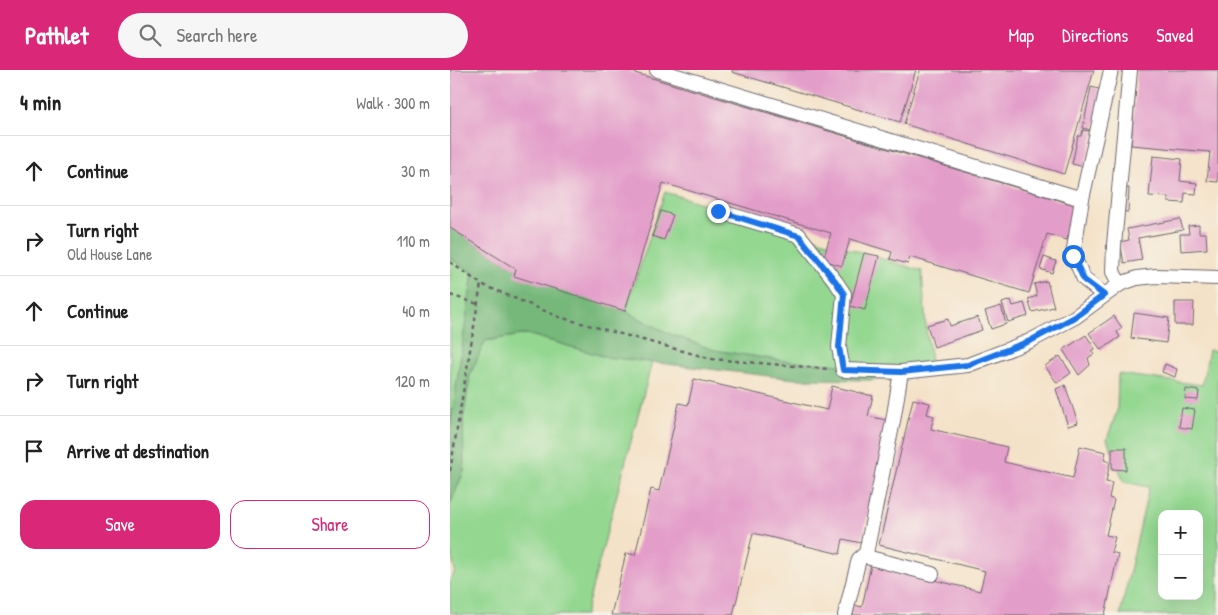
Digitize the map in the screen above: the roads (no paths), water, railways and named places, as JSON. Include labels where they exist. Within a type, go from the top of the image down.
[{"type":"street","points":[[657,70],[1082,199]]},
{"type":"street","points":[[1104,295],[1084,280],[1073,256],[1082,199],[1111,70]]},
{"type":"street","points":[[1120,284],[1113,272],[1114,245],[1130,70]]},
{"type":"street","points":[[718,211],[799,236],[836,282],[844,294],[839,347],[843,370],[906,371],[968,365],[1030,341],[1075,317],[1120,284],[1137,278],[1156,276],[1218,278]]},
{"type":"street","points":[[845,615],[859,559],[866,554],[893,421],[906,371]]},
{"type":"street","points":[[866,554],[870,558],[932,574]]}]
